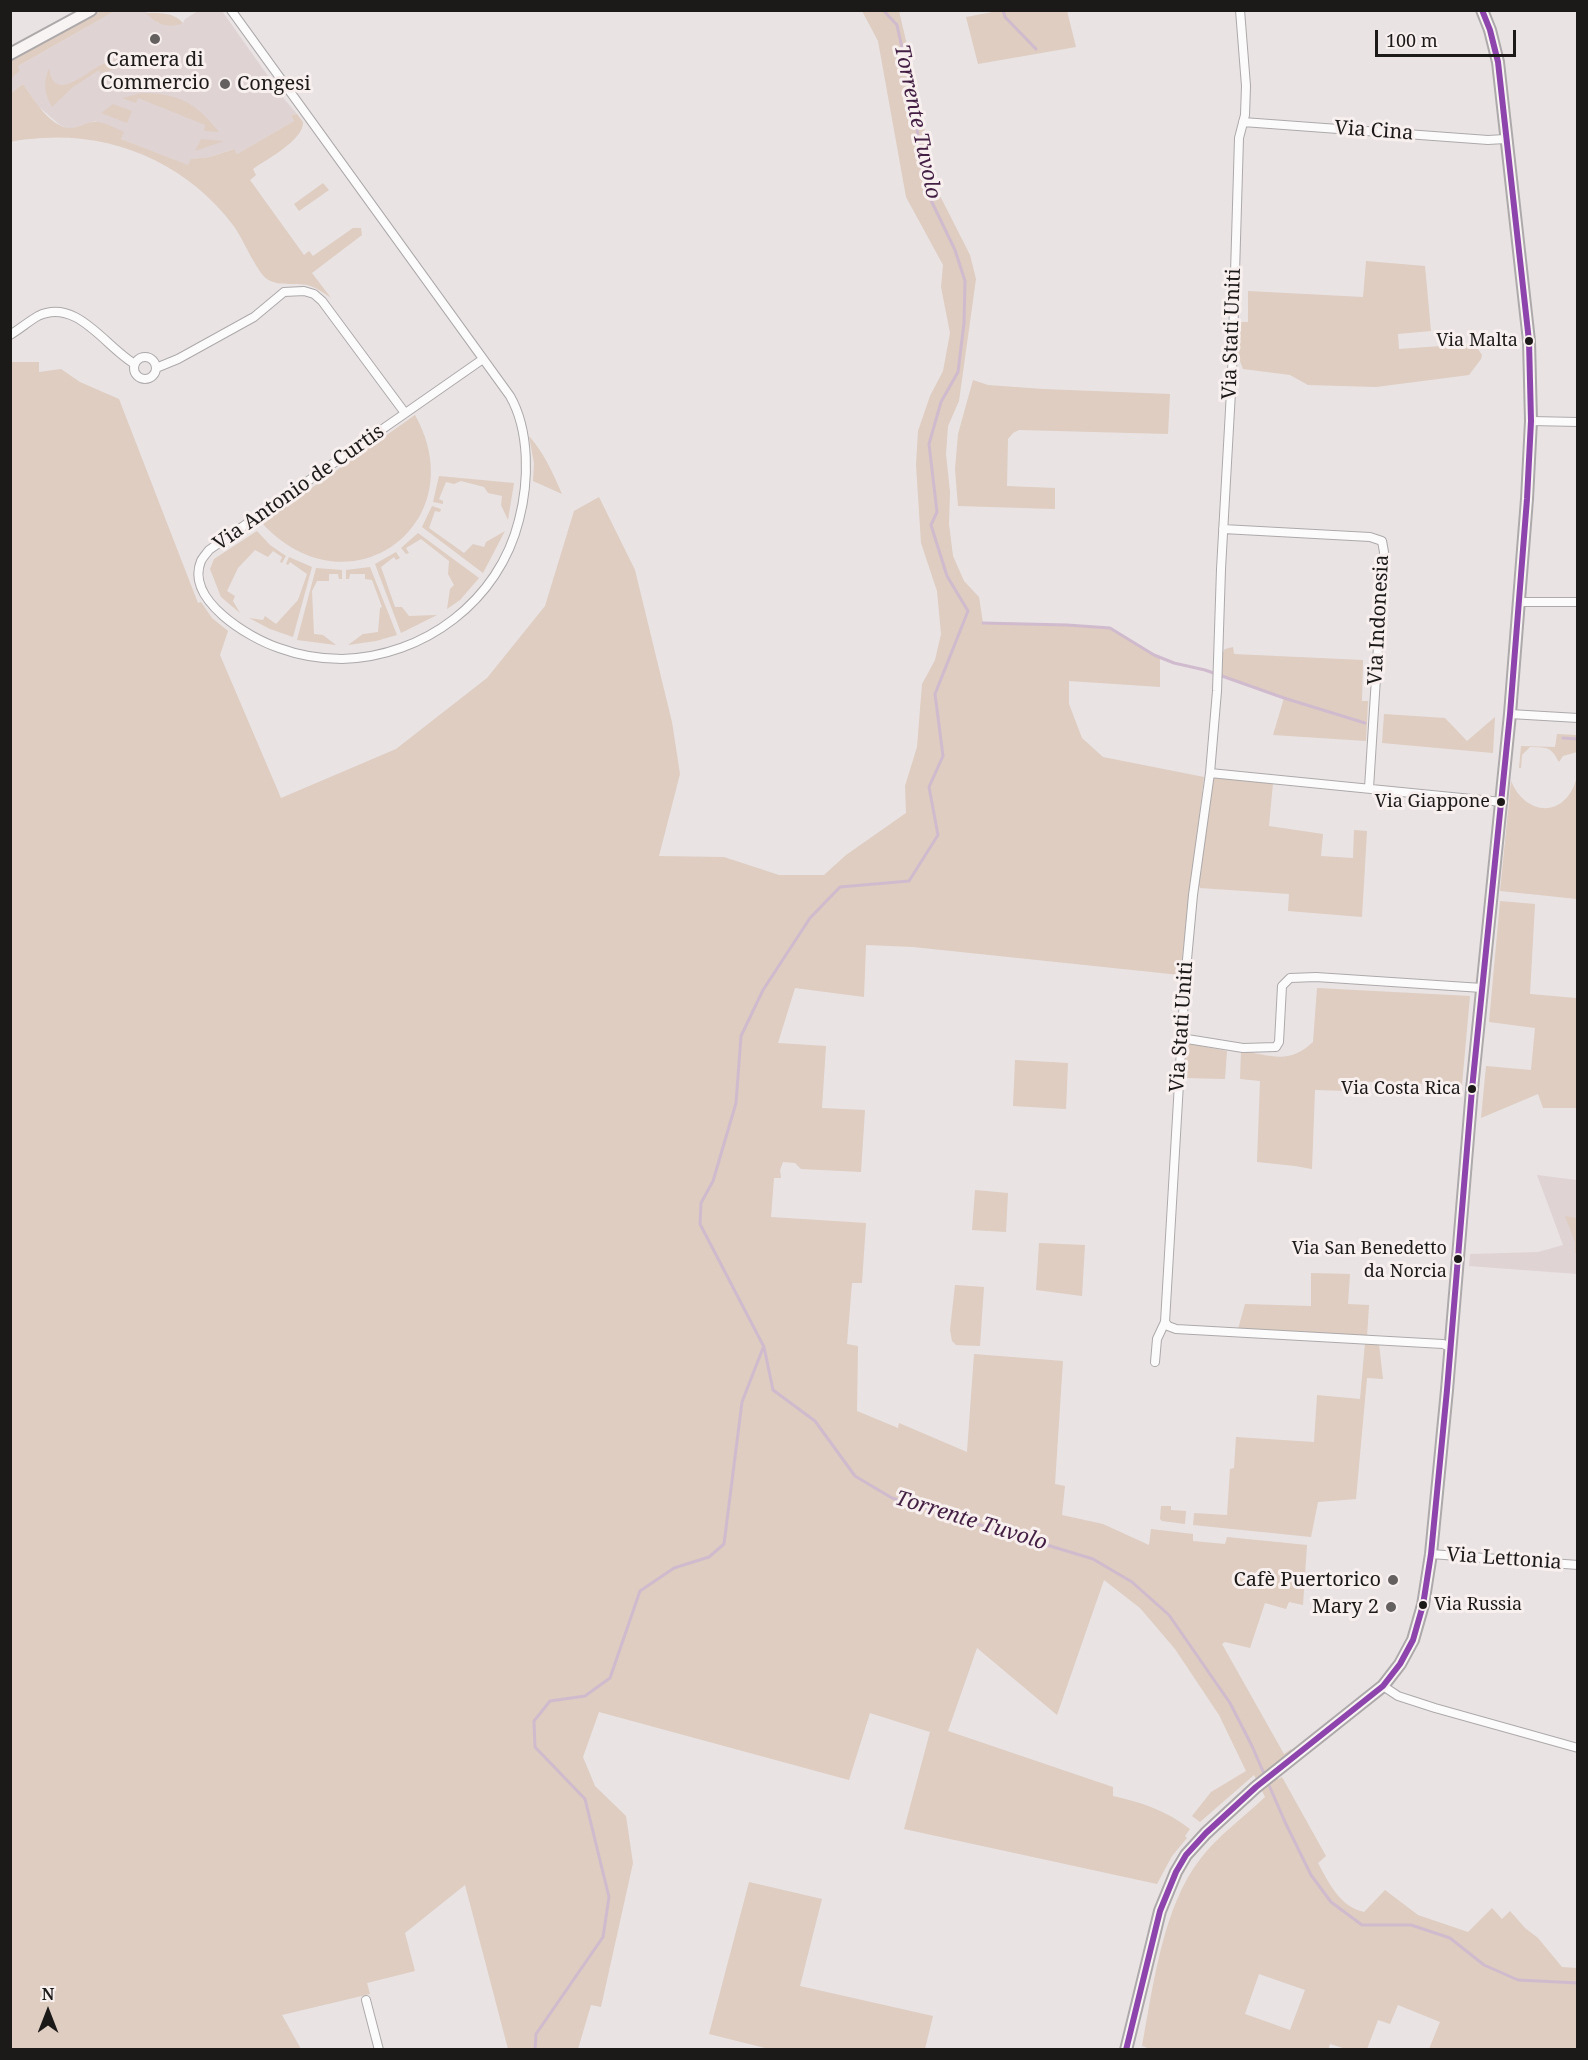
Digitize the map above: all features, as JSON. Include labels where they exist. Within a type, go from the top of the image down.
[{"type":"street","points":[[10,54],[91,10]]},
{"type":"street","name":"Via Antonio de Curtis","points":[[231,10],[483,359],[517,408],[522,435],[525,480],[522,506],[510,548],[490,584],[463,614],[419,641],[402,648],[364,656],[341,658],[310,656],[278,648],[241,629],[215,610],[206,596],[199,572],[201,560],[209,550],[483,359]]},
{"type":"street","name":"Via Stati Uniti","points":[[1155,1362],[1157,1339],[1165,1322],[1181,1038],[1193,895],[1210,773],[1217,691],[1232,374],[1239,138],[1244,122],[1246,86],[1240,10]]},
{"type":"street","points":[[1126,2049],[1160,1911],[1176,1872],[1186,1855],[1206,1833],[1256,1787],[1383,1686],[1400,1664],[1413,1640],[1423,1605],[1431,1554],[1482,988],[1502,802],[1527,499],[1531,421],[1528,333],[1498,62],[1491,30],[1482,10]]},
{"type":"street","name":"Via Cina","points":[[1244,122],[1488,140],[1506,139]]},
{"type":"street","points":[[135,364],[136,373],[144,378],[152,376],[156,368],[178,359],[255,317],[284,292],[304,291],[314,294],[322,301],[405,414]]},
{"type":"street","points":[[10,335],[39,316],[63,312],[84,322],[124,358],[135,364]]},
{"type":"street","points":[[135,364],[143,357],[149,358],[154,362],[156,368]]},
{"type":"street","points":[[1531,421],[1578,422]]},
{"type":"street","name":"Via Indonesia","points":[[1223,529],[1370,537],[1382,541],[1369,788]]},
{"type":"street","points":[[1519,602],[1578,602]]},
{"type":"street","points":[[1510,714],[1578,718]]},
{"type":"street","points":[[1210,773],[1502,802]]},
{"type":"street","points":[[1181,1038],[1244,1048],[1276,1047],[1279,1042],[1282,986],[1290,978],[1351,979],[1482,988]]},
{"type":"street","points":[[1165,1322],[1176,1329],[1443,1344],[1450,1347]]},
{"type":"street","points":[[1157,1339],[1176,1329]]},
{"type":"street","name":"Via Lettonia","points":[[1431,1554],[1578,1565]]},
{"type":"street","points":[[1383,1686],[1398,1696],[1435,1708],[1578,1748]]},
{"type":"street","points":[[366,2000],[379,2049]]},
{"type":"shaded area","points":[[101,11],[115,11],[18,66],[20,71],[11,78],[11,60]]},
{"type":"shaded area","points":[[115,11],[145,11],[158,23],[183,23],[185,19],[198,11],[222,11],[297,114],[291,115],[294,121],[237,154],[233,149],[210,157],[192,159],[189,166],[121,139],[123,132],[95,121],[74,128],[60,125],[38,106],[23,84],[11,93],[10,78],[20,71],[18,66]]},
{"type":"shaded area","points":[[862,11],[899,11],[919,96],[933,182],[970,255],[976,279],[959,401],[948,426],[946,454],[953,556],[964,581],[979,597],[983,623],[1110,628],[1160,657],[1160,687],[1069,681],[1069,704],[1082,738],[1103,757],[1204,777],[1180,975],[913,947],[866,945],[864,997],[795,988],[778,1043],[826,1046],[822,1108],[865,1110],[861,1172],[801,1169],[795,1163],[783,1162],[780,1170],[781,1178],[774,1178],[771,1217],[866,1223],[862,1283],[852,1283],[847,1344],[858,1346],[857,1411],[898,1428],[899,1423],[967,1452],[974,1354],[1063,1361],[1055,1484],[1065,1486],[1062,1515],[1103,1524],[1149,1545],[1151,1529],[1193,1534],[1193,1541],[1225,1544],[1227,1537],[1307,1545],[1303,1605],[1289,1602],[1286,1609],[1265,1603],[1250,1648],[1225,1642],[1222,1644],[1284,1754],[1291,1749],[1293,1752],[1272,1767],[1278,1779],[1282,1777],[1326,1856],[1318,1863],[1342,1900],[1364,1912],[1385,1890],[1418,1915],[1468,1932],[1492,1908],[1502,1919],[1510,1911],[1525,1928],[1538,1938],[1562,1967],[1577,1968],[1577,2049],[1429,2049],[1440,2022],[1398,2005],[1390,2024],[1378,2020],[1367,2049],[1346,2049],[1330,2044],[1328,2050],[1153,2050],[1142,2046],[1155,1973],[1177,1899],[1201,1858],[1265,1797],[1254,1775],[1200,1822],[1192,1816],[1211,1792],[1246,1771],[1219,1715],[1175,1649],[1140,1608],[1104,1580],[1057,1715],[977,1648],[948,1731],[1113,1787],[1113,1796],[1153,1808],[1190,1829],[1185,1836],[1187,1838],[1172,1856],[1157,1884],[904,1829],[930,1732],[870,1713],[849,1780],[599,1712],[583,1757],[595,1786],[626,1816],[633,1863],[601,2007],[591,2005],[578,2049],[508,2049],[465,1885],[405,1933],[415,1971],[367,1983],[370,1994],[282,2015],[301,2049],[11,2049],[10,362],[39,362],[39,372],[61,369],[80,382],[119,399],[198,603],[201,602],[212,618],[228,631],[220,655],[281,798],[396,749],[487,678],[545,606],[574,511],[599,497],[635,570],[672,722],[680,774],[659,856],[724,857],[779,875],[824,875],[846,855],[906,813],[905,786],[917,747],[922,684],[935,660],[941,634],[937,591],[921,543],[916,465],[918,431],[930,396],[943,371],[950,333],[941,287],[943,265],[906,197],[878,41]],"holes":[[[1259,1974],[1305,1990],[1290,2030],[1245,2014]]]},
{"type":"shaded area","points":[[998,11],[1067,11],[1076,47],[978,64],[966,17]]},
{"type":"shaded area","points":[[146,13],[171,15],[183,23],[172,26],[163,24]]},
{"type":"shaded area","points":[[140,56],[140,63],[100,73],[99,70],[73,87],[52,107],[49,102],[45,84],[49,68],[52,79],[57,84],[64,85],[72,83],[108,62]]},
{"type":"shaded area","points":[[23,84],[55,123],[73,128],[93,122],[104,123],[124,132],[121,139],[188,165],[191,159],[210,157],[234,149],[237,154],[294,121],[291,115],[297,114],[303,122],[298,136],[253,169],[256,175],[250,180],[304,255],[309,251],[313,256],[353,228],[361,228],[362,235],[312,273],[331,298],[310,286],[282,284],[267,279],[258,269],[233,225],[215,204],[195,185],[148,157],[97,141],[70,138],[42,138],[11,142],[11,93]]},
{"type":"shaded area","points":[[142,93],[167,95],[186,102],[203,114],[219,132],[204,131],[205,125],[138,98],[136,103],[122,98]]},
{"type":"shaded area","points":[[113,104],[132,111],[127,123],[101,113]]},
{"type":"shaded area","points":[[201,139],[224,141],[195,151]]},
{"type":"shaded area","points":[[323,183],[329,190],[299,211],[294,204]]},
{"type":"shaded area","points":[[1366,261],[1425,266],[1431,331],[1398,334],[1399,349],[1469,344],[1478,349],[1482,355],[1469,375],[1376,387],[1308,385],[1290,375],[1243,369],[1238,356],[1240,322],[1248,322],[1248,291],[1363,297]]},
{"type":"shaded area","points":[[973,380],[988,385],[1043,389],[1170,394],[1168,434],[1019,430],[1008,439],[1007,486],[1055,488],[1055,509],[958,506],[955,469],[958,434]]},
{"type":"shaded area","points":[[415,415],[429,455],[429,491],[416,522],[394,545],[364,559],[331,561],[296,550],[262,523]]},
{"type":"shaded area","points":[[529,436],[544,456],[562,494],[533,481],[534,463]]},
{"type":"shaded area","points":[[439,476],[514,483],[508,520],[501,505],[502,496],[488,493],[484,487],[461,481],[454,484],[446,482],[439,499],[443,501],[443,504],[433,502]]},
{"type":"shaded area","points":[[432,506],[441,509],[440,512],[435,511],[429,528],[464,553],[473,544],[484,547],[486,542],[505,531],[483,573],[422,527]]},
{"type":"shaded area","points":[[257,531],[270,545],[286,556],[282,563],[280,562],[282,557],[273,551],[268,557],[255,550],[238,568],[227,591],[235,596],[233,601],[240,613],[221,597],[210,569],[214,559]]},
{"type":"shaded area","points":[[418,533],[479,578],[460,600],[447,609],[450,589],[454,585],[448,574],[449,561],[421,539],[406,548],[409,553],[406,554],[401,548]]},
{"type":"shaded area","points":[[396,552],[400,558],[396,560],[394,557],[381,567],[395,607],[402,607],[409,616],[437,615],[401,633],[375,564]]},
{"type":"shaded area","points":[[289,557],[312,567],[293,637],[249,618],[263,620],[265,616],[276,624],[298,600],[307,574],[290,562],[286,564]]},
{"type":"shaded area","points":[[370,567],[397,635],[348,645],[363,634],[378,632],[380,608],[382,607],[372,580],[365,579],[365,574],[350,574],[349,579],[346,579],[346,570]]},
{"type":"shaded area","points":[[316,568],[342,570],[342,579],[339,579],[338,574],[329,574],[329,581],[317,581],[312,591],[314,634],[323,635],[336,645],[297,640]]},
{"type":"shaded area","points":[[1233,647],[1234,654],[1363,660],[1362,701],[1368,701],[1366,741],[1273,735],[1284,698],[1222,676],[1223,652]]},
{"type":"shaded area","points":[[1384,714],[1445,718],[1467,741],[1495,717],[1493,753],[1382,743]]},
{"type":"shaded area","points":[[1557,734],[1577,735],[1577,752],[1563,756],[1559,762],[1548,749],[1530,747],[1522,755],[1521,768],[1519,768],[1521,746],[1555,747]]},
{"type":"shaded area","points":[[1214,776],[1273,783],[1269,826],[1323,834],[1321,856],[1353,858],[1354,830],[1367,831],[1362,917],[1288,911],[1289,894],[1200,888],[1198,882]]},
{"type":"shaded area","points":[[1577,776],[1577,899],[1500,891],[1511,781],[1527,802],[1537,807],[1547,808],[1556,806],[1565,799],[1572,790]]},
{"type":"shaded area","points":[[1500,901],[1535,904],[1530,994],[1576,998],[1577,980],[1577,1108],[1543,1108],[1538,1094],[1481,1118],[1486,1066],[1531,1070],[1535,1028],[1489,1022]]},
{"type":"shaded area","points":[[1317,988],[1470,996],[1462,1085],[1349,1081],[1348,1091],[1315,1090],[1312,1169],[1257,1162],[1260,1081],[1240,1079],[1241,1051],[1279,1057],[1288,1056],[1296,1054],[1313,1042]]},
{"type":"shaded area","points":[[1186,1043],[1227,1051],[1225,1079],[1184,1078]]},
{"type":"shaded area","points":[[1015,1060],[1068,1063],[1066,1109],[1013,1106]]},
{"type":"shaded area","points":[[1537,1175],[1577,1180],[1577,1274],[1469,1266],[1470,1254],[1538,1252],[1563,1245]]},
{"type":"shaded area","points":[[975,1190],[1008,1193],[1006,1232],[972,1230]]},
{"type":"shaded area","points":[[1565,1216],[1577,1218],[1577,1253],[1575,1253],[1575,1242]]},
{"type":"shaded area","points":[[1039,1243],[1085,1245],[1082,1296],[1036,1290]]},
{"type":"shaded area","points":[[1311,1273],[1350,1274],[1348,1304],[1369,1305],[1367,1337],[1238,1329],[1245,1304],[1311,1306]]},
{"type":"shaded area","points":[[955,1285],[984,1287],[980,1346],[956,1345],[952,1341],[950,1330]]},
{"type":"shaded area","points":[[1365,1343],[1379,1344],[1383,1379],[1367,1378],[1356,1499],[1318,1502],[1311,1537],[1193,1525],[1194,1513],[1227,1515],[1230,1469],[1234,1468],[1236,1437],[1314,1442],[1317,1395],[1360,1399]]},
{"type":"shaded area","points":[[1161,1506],[1171,1506],[1171,1510],[1186,1511],[1185,1524],[1162,1521],[1160,1519]]},
{"type":"shaded area","points":[[749,1882],[822,1899],[800,1986],[933,2016],[925,2049],[769,2049],[709,2034]]},
{"type":"waterway","name":"Torrente Tuvolo","points":[[883,10],[897,25],[909,80],[927,192],[955,250],[965,281],[964,323],[958,372],[941,402],[929,444],[937,512],[931,525],[947,576],[968,611],[935,694],[943,756],[929,787],[938,835],[909,881],[840,887],[810,918],[763,990],[741,1036],[736,1103],[713,1181],[701,1203],[700,1224],[764,1347],[773,1390],[815,1421],[855,1476],[892,1498],[1093,1559],[1132,1582],[1169,1615],[1230,1703],[1311,1875],[1331,1902],[1362,1925],[1411,1925],[1450,1938],[1484,1965],[1518,1980],[1578,1983]]},
{"type":"waterway","points":[[1003,10],[1005,17],[1036,49]]},
{"type":"waterway","points":[[983,623],[1110,628],[1154,655],[1174,663],[1205,670],[1365,723]]},
{"type":"waterway","points":[[1563,738],[1578,739]]},
{"type":"waterway","points":[[535,2050],[536,2034],[603,1937],[609,1897],[585,1799],[535,1747],[534,1721],[550,1701],[585,1696],[610,1678],[640,1591],[674,1568],[709,1557],[724,1544],[742,1402],[763,1348]]},
{"type":"transit line","points":[[1126,2050],[1160,1911],[1176,1872],[1186,1855],[1206,1833],[1256,1787],[1383,1686],[1400,1664],[1413,1640],[1423,1605],[1431,1554],[1472,1089],[1510,714],[1531,421],[1529,341],[1498,62],[1482,10]]},
{"type":"place","name":"Camera di Commercio","points":[[155,39]]},
{"type":"place","name":"Congesi","points":[[225,84]]},
{"type":"place","name":"Via Malta","points":[[1529,341]]},
{"type":"place","name":"Via Giappone","points":[[1501,802]]},
{"type":"place","name":"Via Costa Rica","points":[[1472,1089]]},
{"type":"place","name":"Via San Benedetto da Norcia","points":[[1458,1259]]},
{"type":"place","name":"Cafè Puertorico","points":[[1393,1580]]},
{"type":"place","name":"Via Russia","points":[[1423,1605]]},
{"type":"place","name":"Mary 2","points":[[1391,1607]]}]
